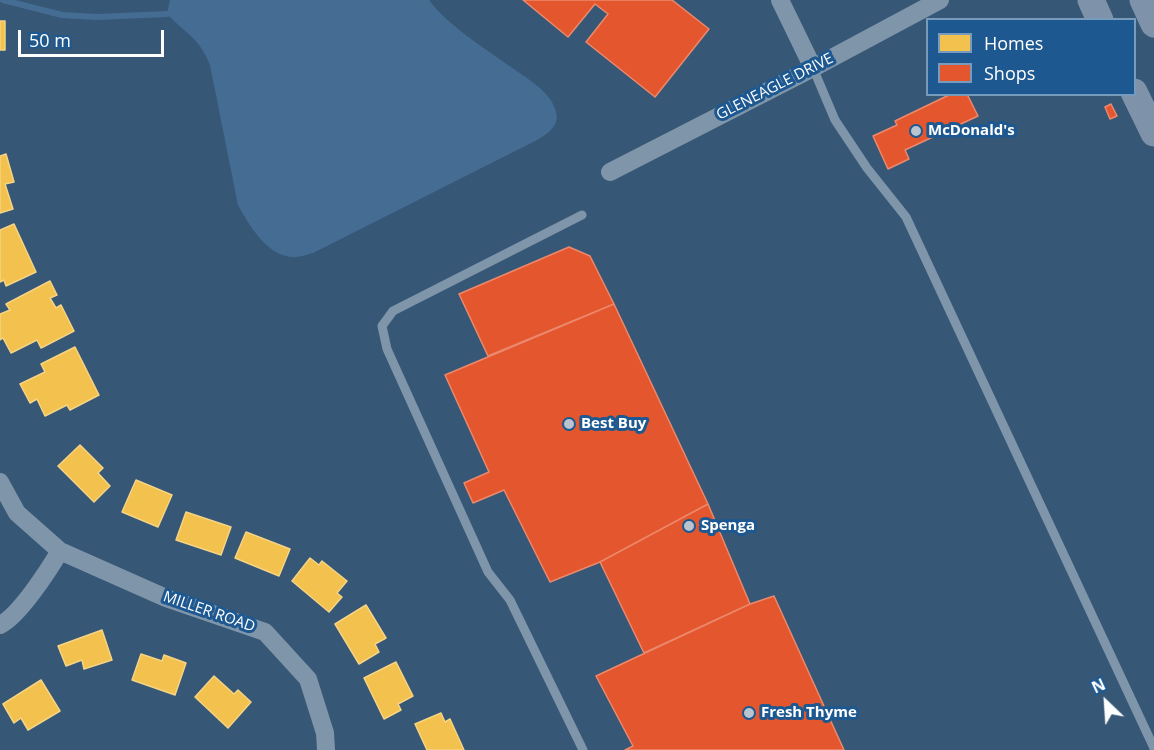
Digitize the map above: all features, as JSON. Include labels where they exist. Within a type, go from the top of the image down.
[{"type":"main road","points":[[1092,0],[1099,18]]},
{"type":"main road","points":[[1143,0],[1154,24]]},
{"type":"main road","points":[[1136,96],[1154,133]]},
{"type":"street","points":[[780,0],[813,68]]},
{"type":"street","name":"GLENEAGLE DRIVE","points":[[610,172],[940,0]]},
{"type":"street","name":"MILLER ROAD","points":[[0,482],[17,513],[60,551],[166,598],[265,632],[308,679],[325,733],[326,750]]},
{"type":"street","points":[[0,626],[7,622],[26,599],[60,551]]},
{"type":"lane","points":[[813,68],[835,120],[871,174],[906,217],[1154,748]]},
{"type":"lane","points":[[582,215],[393,311],[382,327],[387,349],[488,572],[510,600],[584,750]]},
{"type":"water","points":[[170,0],[429,0],[456,27],[544,92],[556,112],[556,121],[548,132],[537,140],[313,253],[297,257],[285,256],[260,239],[238,205],[210,65],[196,42],[167,14]]},
{"type":"building: Homes","points":[[0,21],[5,21],[5,50],[0,50]]},
{"type":"building: Homes","points":[[6,154],[14,182],[5,184],[13,209],[0,213],[0,156]]},
{"type":"building: Homes","points":[[14,224],[36,272],[6,286],[4,280],[0,282],[0,230]]},
{"type":"building: Homes","points":[[50,281],[57,295],[50,298],[56,308],[61,305],[74,331],[41,348],[37,340],[11,353],[3,338],[0,340],[0,314],[10,310],[6,304]]},
{"type":"building: Homes","points":[[75,347],[99,395],[70,410],[67,405],[45,416],[37,399],[30,403],[20,384],[45,372],[41,364]]},
{"type":"building: Homes","points":[[80,445],[103,468],[98,473],[110,486],[94,502],[58,466]]},
{"type":"building: Homes","points":[[136,480],[172,495],[158,527],[122,512]]},
{"type":"building: Homes","points":[[186,512],[231,527],[221,555],[176,540]]},
{"type":"building: Homes","points":[[246,532],[290,549],[279,576],[235,558]]},
{"type":"building: Homes","points":[[310,558],[319,565],[322,561],[347,581],[337,593],[342,597],[329,612],[292,581]]},
{"type":"building: Homes","points":[[366,605],[386,638],[375,644],[379,652],[359,664],[335,624]]},
{"type":"building: Homes","points":[[102,630],[112,660],[84,669],[82,660],[66,666],[58,646]]},
{"type":"building: Homes","points":[[141,654],[162,661],[164,655],[186,663],[175,695],[132,680]]},
{"type":"building: Homes","points":[[396,662],[413,696],[398,704],[401,710],[384,719],[364,678]]},
{"type":"building: Homes","points":[[214,676],[234,694],[238,690],[251,702],[228,728],[195,697]]},
{"type":"building: Homes","points":[[41,680],[60,711],[28,730],[21,718],[14,723],[3,704]]},
{"type":"building: Homes","points":[[441,713],[445,722],[450,719],[464,750],[427,750],[415,724]]},
{"type":"building: Shops","points":[[523,0],[672,0],[709,29],[655,97],[586,42],[608,14],[595,4],[568,37]]},
{"type":"building: Shops","name":"McDonald's","points":[[947,96],[968,96],[978,116],[905,150],[909,159],[888,169],[873,136],[897,125],[895,121]]},
{"type":"building: Shops","points":[[1111,104],[1117,116],[1110,119],[1105,107]]},
{"type":"building: Shops","points":[[569,247],[590,256],[614,304],[488,356],[459,294]]},
{"type":"building: Shops","name":"Best Buy","points":[[614,304],[708,504],[600,562],[550,582],[504,490],[473,503],[464,483],[489,472],[445,375]]},
{"type":"building: Shops","points":[[708,504],[750,604],[644,653],[600,562]]},
{"type":"building: Shops","points":[[774,596],[844,750],[625,750],[633,746],[596,676],[750,604]]},
{"type":"waterway","points":[[3,0],[62,15],[97,17],[167,14]]},
{"type":"place","name":"McDonald's","points":[[916,131]]},
{"type":"place","name":"Best Buy","points":[[569,424]]},
{"type":"place","name":"Spenga","points":[[689,526]]},
{"type":"place","name":"Fresh Thyme","points":[[749,713]]}]
